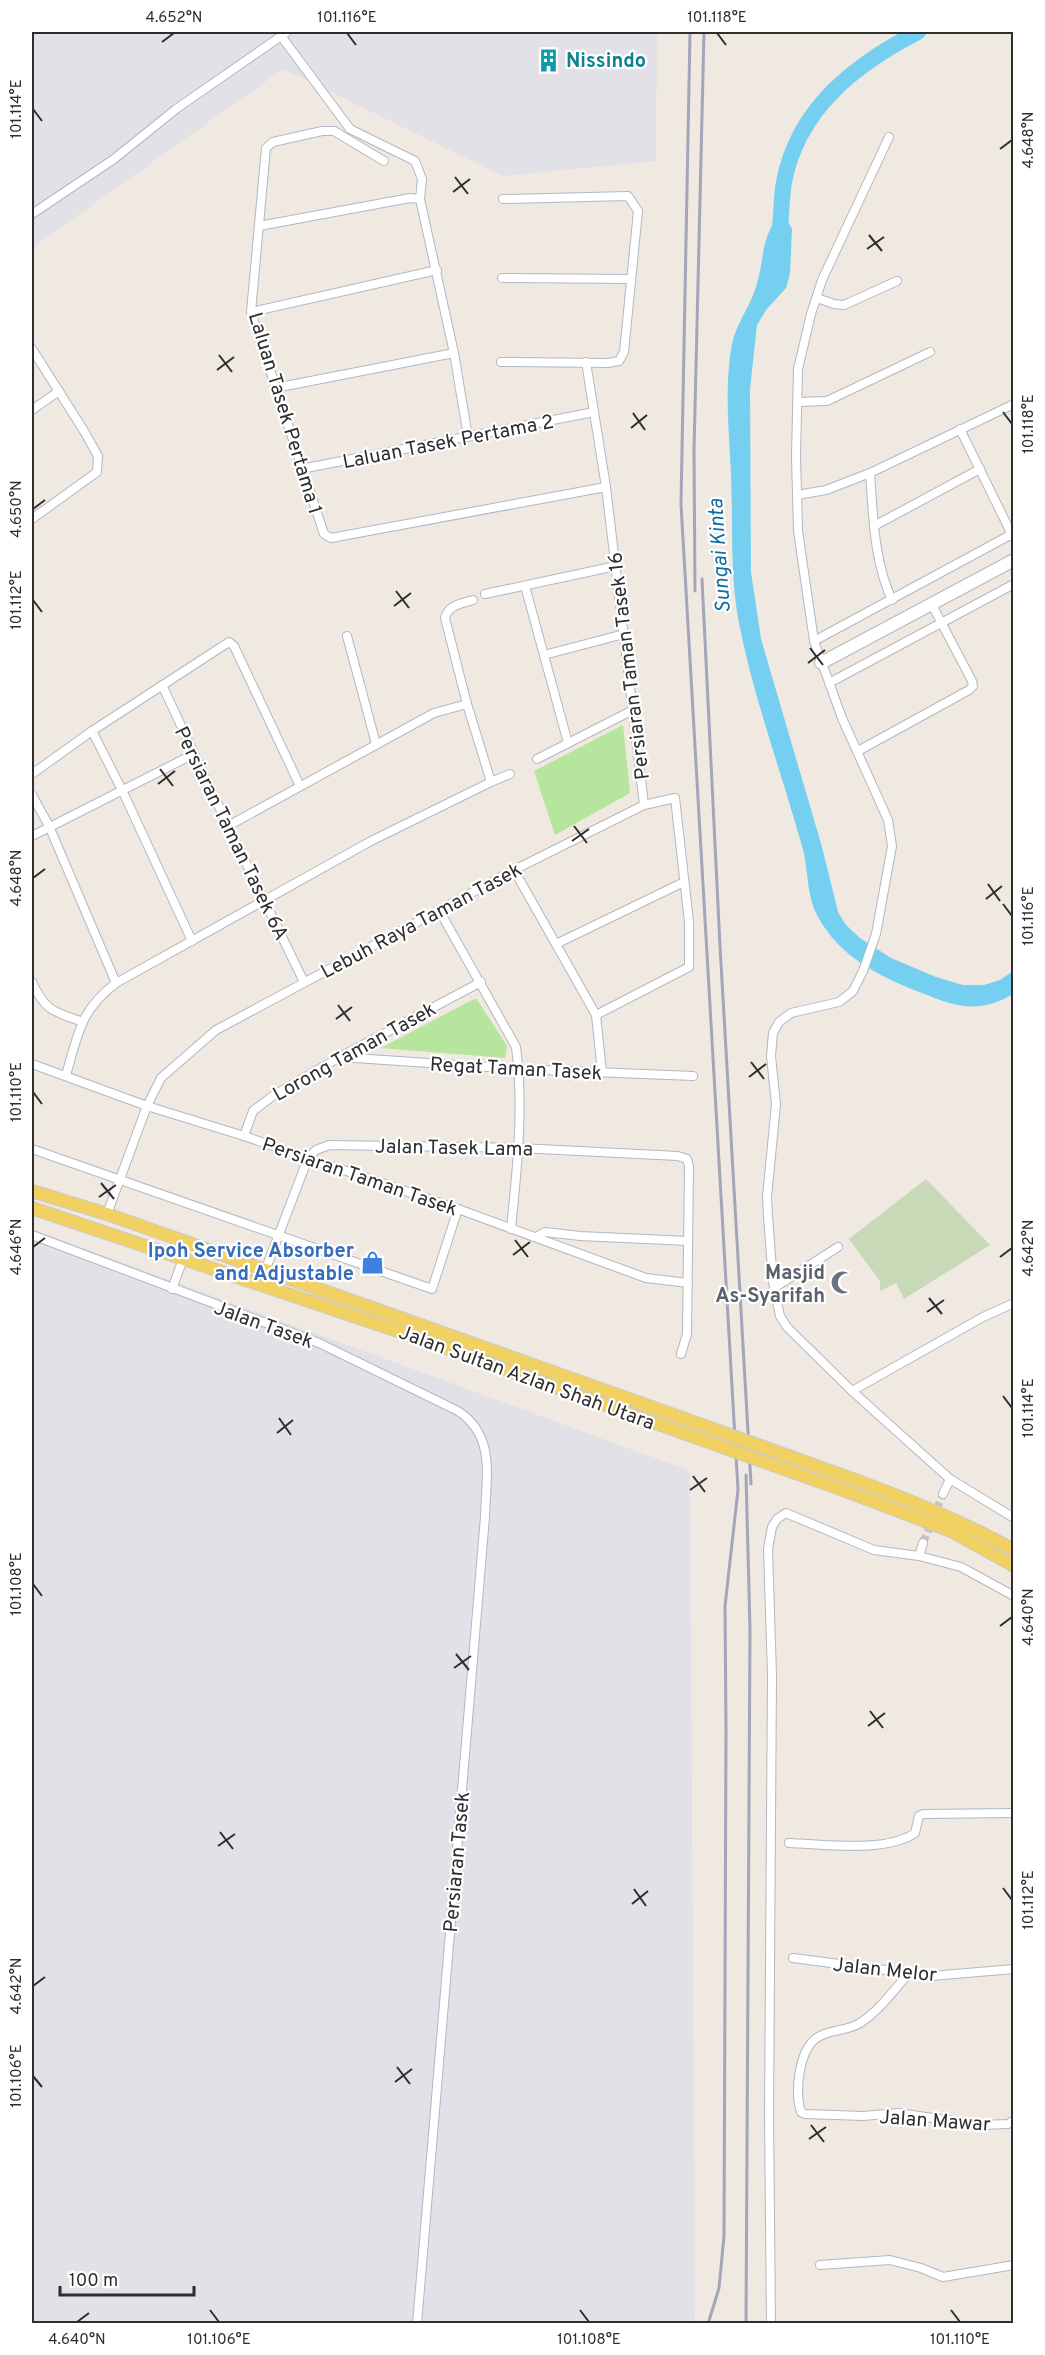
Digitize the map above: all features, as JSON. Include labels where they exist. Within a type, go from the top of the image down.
[{"type":"main road","name":"Jalan Sultan Azlan Shah Utara","points":[[32,1191],[107,1214],[932,1508],[1014,1550]]},
{"type":"main road","name":"Jalan Sultan Azlan Shah Utara","points":[[32,1208],[413,1336],[846,1491],[951,1531],[1014,1566]]},
{"type":"street","points":[[32,214],[114,159],[176,109],[284,34],[350,129],[415,161],[422,178],[420,199],[454,353],[468,437]]},
{"type":"street","name":"Laluan Tasek Pertama 1","points":[[384,161],[334,131],[322,131],[273,142],[266,148],[251,312],[324,534],[331,538],[606,487]]},
{"type":"street","points":[[889,137],[822,280],[798,369],[797,495],[799,542],[814,641],[829,683],[888,820],[891,846],[876,934],[863,971],[848,997],[827,1006],[791,1012],[779,1022],[773,1033],[771,1056],[776,1104],[767,1197],[774,1288],[780,1316],[787,1327],[852,1391],[950,1479],[1014,1518]]},
{"type":"street","points":[[501,362],[619,361],[624,352],[638,212],[627,196],[503,199]]},
{"type":"street","points":[[259,226],[410,198],[420,199]]},
{"type":"street","points":[[251,312],[437,270]]},
{"type":"street","points":[[502,278],[631,279]]},
{"type":"street","points":[[817,298],[844,305],[897,281]]},
{"type":"street","points":[[32,349],[98,456],[97,472],[32,519]]},
{"type":"street","points":[[797,402],[827,401],[930,352]]},
{"type":"street","points":[[275,388],[454,353]]},
{"type":"street","name":"Persiaran Taman Tasek 16","points":[[586,362],[606,487],[644,805]]},
{"type":"street","points":[[32,411],[59,391]]},
{"type":"street","points":[[797,495],[826,490],[870,473],[1014,404]]},
{"type":"street","name":"Laluan Tasek Pertama 2","points":[[301,469],[594,412]]},
{"type":"street","points":[[814,641],[1013,535],[960,429]]},
{"type":"street","points":[[874,526],[980,469]]},
{"type":"street","points":[[870,473],[874,526],[884,584],[892,600]]},
{"type":"street","points":[[821,663],[1014,560]]},
{"type":"street","points":[[485,594],[616,566]]},
{"type":"street","points":[[829,683],[1014,584]]},
{"type":"street","points":[[525,586],[568,743]]},
{"type":"street","points":[[473,600],[452,606],[447,611],[446,618],[491,782]]},
{"type":"street","points":[[858,750],[972,688],[972,681],[931,603]]},
{"type":"street","points":[[544,655],[624,634]]},
{"type":"street","points":[[347,636],[376,744]]},
{"type":"street","points":[[32,774],[162,684],[229,642],[234,646],[300,786]]},
{"type":"street","name":"Persiaran Taman Tasek 6A","points":[[162,684],[304,982]]},
{"type":"street","points":[[228,826],[434,713],[468,704]]},
{"type":"street","points":[[537,759],[633,710]]},
{"type":"street","points":[[92,731],[192,941]]},
{"type":"street","points":[[32,836],[194,754]]},
{"type":"street","points":[[66,1075],[82,1022],[93,1003],[116,983],[398,828],[510,774]]},
{"type":"street","points":[[32,795],[49,826],[116,983]]},
{"type":"street","name":"Lebuh Raya Taman Tasek","points":[[107,1214],[147,1106],[164,1074],[216,1030],[514,870],[644,805],[675,798],[689,922],[689,967],[596,1015]]},
{"type":"street","points":[[514,870],[596,1015],[602,1072]]},
{"type":"street","points":[[556,944],[684,882]]},
{"type":"street","points":[[439,910],[516,1047],[519,1069],[519,1148],[511,1229]]},
{"type":"street","points":[[32,982],[38,997],[47,1008],[82,1022]]},
{"type":"street","name":"Lorong Taman Tasek","points":[[244,1136],[249,1118],[259,1105],[340,1057],[481,982]]},
{"type":"street","name":"Regat Taman Tasek","points":[[340,1057],[519,1069],[693,1076]]},
{"type":"street","name":"Persiaran Taman Tasek","points":[[32,1064],[147,1106],[244,1136],[458,1209],[645,1278],[688,1283]]},
{"type":"street","name":"Jalan Tasek Lama","points":[[308,1158],[316,1150],[329,1145],[519,1148],[678,1156],[687,1159],[689,1166],[688,1241]]},
{"type":"street","points":[[32,1149],[432,1289],[458,1209]]},
{"type":"street","points":[[265,1271],[308,1158]]},
{"type":"street","points":[[536,1237],[545,1232],[688,1241],[687,1334],[681,1354]]},
{"type":"street","name":"Jalan Tasek","points":[[32,1235],[319,1343],[458,1411]]},
{"type":"street","points":[[572,1250],[580,1236]]},
{"type":"street","points":[[774,1288],[838,1247]]},
{"type":"street","points":[[172,1289],[183,1259]]},
{"type":"street","points":[[852,1391],[983,1317],[1014,1303]]},
{"type":"street","name":"Persiaran Tasek","points":[[417,2324],[485,1517],[487,1458],[484,1444],[472,1420],[458,1411]]},
{"type":"street","points":[[943,1494],[950,1479]]},
{"type":"street","points":[[771,2324],[769,2115],[772,1675],[768,1549],[772,1527],[786,1513],[874,1550],[919,1556],[961,1567],[1014,1596]]},
{"type":"street","points":[[919,1556],[923,1543]]},
{"type":"street","points":[[789,1843],[868,1845],[904,1840],[915,1833],[920,1816],[923,1814],[1014,1813]]},
{"type":"street","name":"Jalan Melor","points":[[793,1958],[931,1976],[1014,1969]]},
{"type":"street","name":"Jalan Mawar","points":[[909,1973],[863,2021],[852,2029],[819,2036],[803,2054],[800,2076],[801,2112],[863,2116],[898,2113],[982,2125],[1008,2124],[1014,2120]]},
{"type":"street","points":[[820,2265],[890,2260],[921,2268],[943,2277],[1014,2265]]},
{"type":"shaded area","points":[[32,32],[657,32],[656,161],[503,176],[283,69],[32,248]]},
{"type":"shaded area","points":[[32,1229],[690,1471],[695,2323],[32,2323]]},
{"type":"green space","points":[[623,725],[630,793],[555,835],[534,771]]},
{"type":"green space","points":[[476,998],[507,1046],[505,1058],[381,1048]]},
{"type":"green space","points":[[926,1179],[990,1245],[904,1299],[896,1283],[880,1291],[880,1281],[849,1239]]},
{"type":"water","name":"Sungai Kinta","points":[[782,211],[792,229],[790,274],[786,288],[766,310],[757,325],[750,389],[751,572],[761,639],[822,847],[838,912],[846,925],[860,938],[891,958],[936,977],[963,985],[984,985],[1000,980],[1013,971],[1013,994],[990,1004],[957,1005],[891,980],[849,954],[826,930],[812,902],[803,849],[750,669],[738,618],[734,582],[728,376],[732,344],[756,287],[766,239]]},
{"type":"waterway","name":"Sungai Kinta","points":[[779,232],[784,182],[791,156],[816,110],[852,74],[918,32]]},
{"type":"tunnel","points":[[923,1543],[943,1494]]},
{"type":"railway","points":[[690,32],[681,504],[738,1490],[725,1606],[724,2236],[719,2288],[708,2324]]},
{"type":"railway","points":[[695,591],[694,451],[704,32]]},
{"type":"railway","points":[[702,579],[720,946],[751,1484]]},
{"type":"railway","points":[[746,1475],[750,1630],[746,2324]]},
{"type":"place","name":"Nissindo","points":[[548,60]]},
{"type":"place","name":"Ipoh Service Absorber and Adjustable","points":[[372,1262]]},
{"type":"place","name":"Masjid As-Syarifah","points":[[843,1283]]}]
